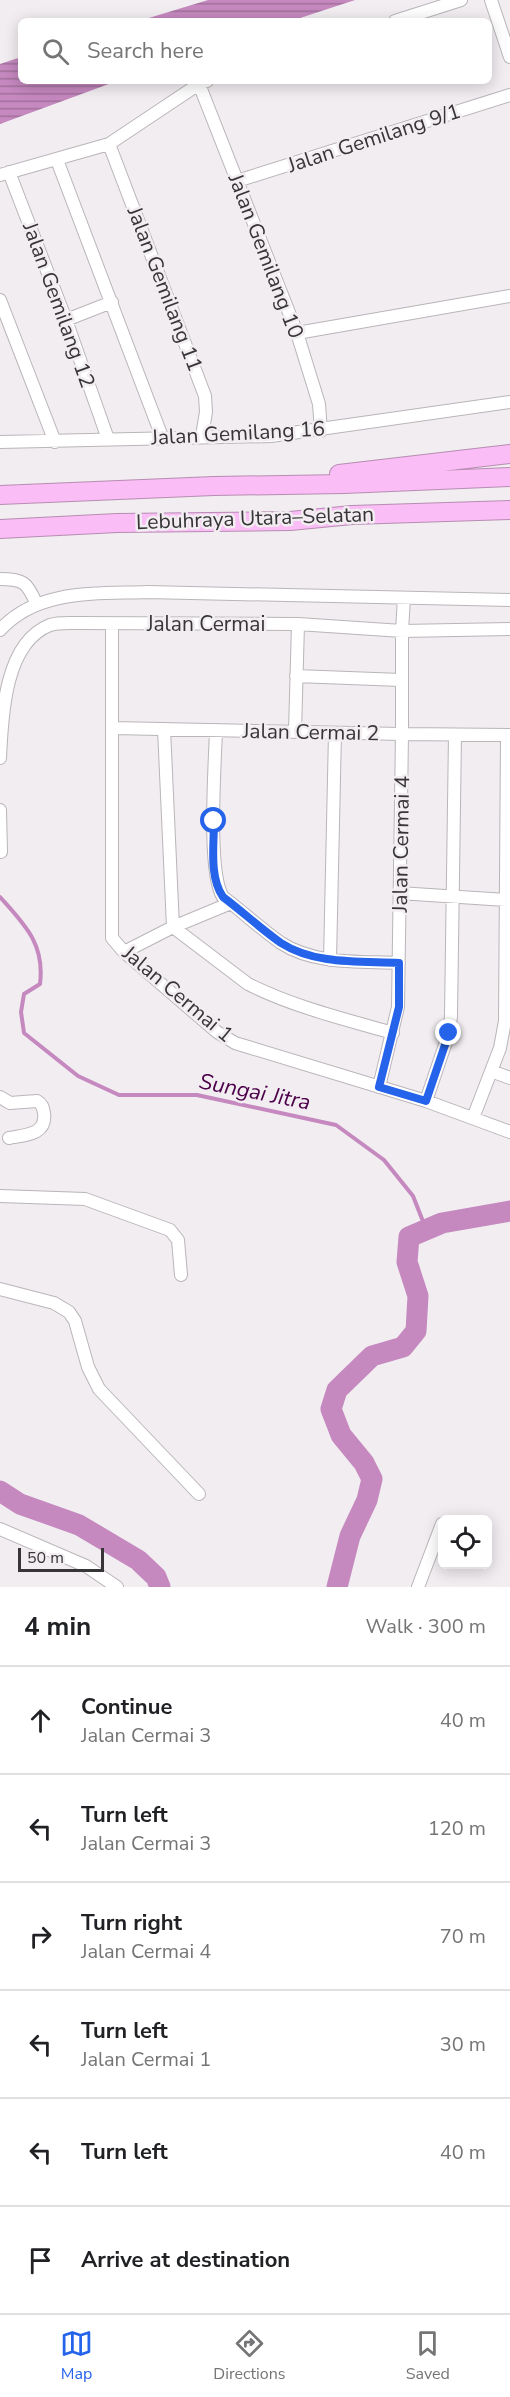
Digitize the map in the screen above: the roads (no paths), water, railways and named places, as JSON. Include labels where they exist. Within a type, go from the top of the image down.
[{"type":"highway","points":[[296,483],[348,472],[510,454]]},
{"type":"highway","name":"Lebuhraya Utara–Selatan","points":[[0,495],[510,477]]},
{"type":"highway","name":"Lebuhraya Utara–Selatan","points":[[0,529],[127,523],[290,521],[352,515],[510,510]]},
{"type":"highway","points":[[290,521],[352,526],[510,523]]},
{"type":"street","points":[[404,18],[461,0]]},
{"type":"street","points":[[491,0],[510,57]]},
{"type":"street","points":[[4,173],[109,144],[200,84]]},
{"type":"street","name":"Jalan Gemilang 10","points":[[204,84],[237,181],[297,333],[319,404],[321,430]]},
{"type":"street","name":"Jalan Gemilang 9/1","points":[[237,181],[510,95]]},
{"type":"street","name":"Jalan Gemilang 11","points":[[109,144],[206,396],[202,436]]},
{"type":"street","points":[[57,160],[162,437]]},
{"type":"street","name":"Jalan Gemilang 12","points":[[4,173],[66,320],[108,439]]},
{"type":"street","points":[[297,333],[510,296]]},
{"type":"street","points":[[66,320],[112,302]]},
{"type":"street","points":[[1,304],[55,442]]},
{"type":"street","name":"Jalan Gemilang 16","points":[[0,441],[55,442],[162,437],[271,436],[510,402]]},
{"type":"street","points":[[0,579],[22,581],[29,587],[36,603]]},
{"type":"street","points":[[0,630],[12,617],[36,603],[87,594],[147,592],[510,600]]},
{"type":"street","name":"Jalan Cermai 4","points":[[379,1087],[399,1007],[401,680],[404,598]]},
{"type":"street","name":"Jalan Cermai","points":[[0,758],[2,717],[16,660],[36,634],[50,625],[78,623],[298,624],[402,631],[510,628]]},
{"type":"street","name":"Jalan Cermai 1","points":[[112,624],[112,938],[124,952],[228,1040],[426,1101],[510,1132]]},
{"type":"street","points":[[295,732],[298,624]]},
{"type":"street","points":[[296,676],[401,680]]},
{"type":"street","name":"Jalan Cermai 2","points":[[113,728],[402,735],[508,735]]},
{"type":"street","points":[[164,729],[173,927]]},
{"type":"street","points":[[216,730],[214,821],[218,889],[231,903],[283,944],[330,960],[399,963]]},
{"type":"street","points":[[330,960],[334,733]]},
{"type":"street","points":[[426,1101],[449,1033],[454,897],[455,735]]},
{"type":"street","points":[[473,1118],[500,1048],[507,1022],[508,735]]},
{"type":"street","points":[[0,810],[1,852]]},
{"type":"street","points":[[399,893],[506,900]]},
{"type":"street","points":[[124,952],[173,927],[231,903]]},
{"type":"street","points":[[173,927],[248,984],[260,990],[282,1000],[393,1033]]},
{"type":"street","points":[[491,1071],[510,1078]]},
{"type":"street","points":[[0,1097],[10,1103],[37,1101],[44,1109],[44,1124],[41,1129],[33,1134],[9,1138]]},
{"type":"street","points":[[0,1196],[85,1199],[170,1230],[178,1240],[181,1275]]},
{"type":"street","points":[[0,1289],[54,1303],[69,1312],[75,1321],[88,1367],[99,1389],[199,1494]]},
{"type":"street","points":[[0,1529],[86,1566],[117,1587]]},
{"type":"street","points":[[418,1587],[438,1534]]},
{"type":"waterway","name":"Sungai Jitra","points":[[0,897],[25,926],[39,957],[40,984],[24,994],[21,1012],[24,1033],[78,1076],[119,1095],[197,1095],[336,1125],[384,1160],[413,1196],[426,1229]]},
{"type":"waterway","points":[[337,1587],[350,1536],[367,1500],[372,1479],[364,1463],[341,1435],[331,1409],[337,1390],[372,1356],[403,1347],[416,1331],[418,1296],[407,1262],[409,1237],[442,1223],[510,1211]]},
{"type":"waterway","points":[[0,1491],[20,1504],[79,1525],[138,1560],[156,1577],[160,1587]]}]
